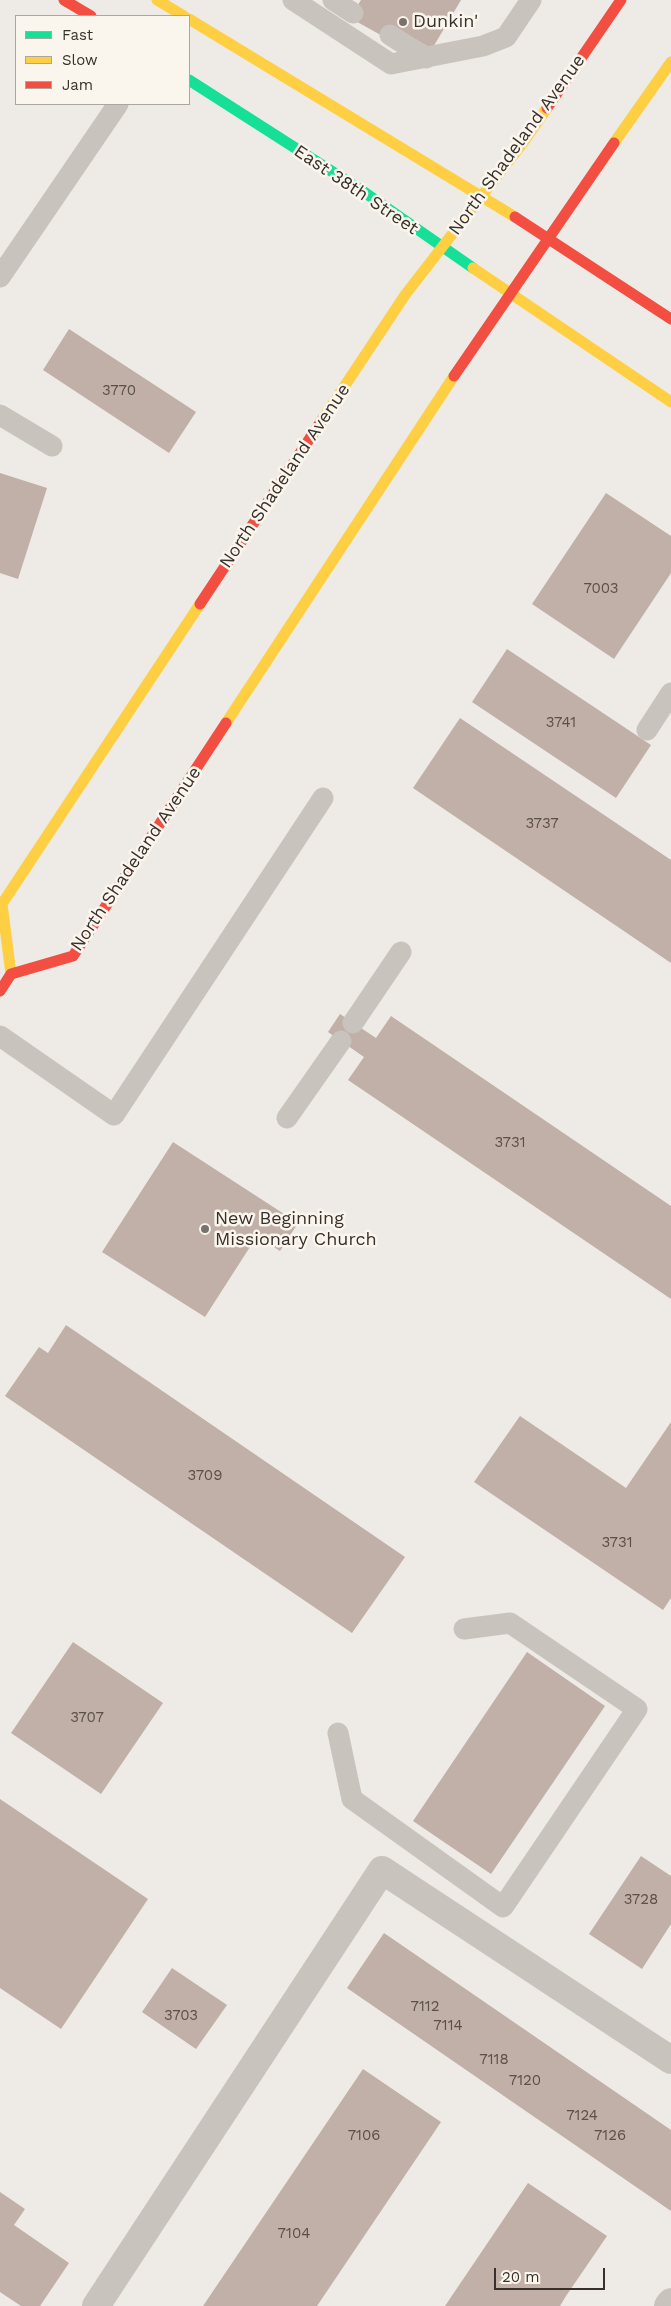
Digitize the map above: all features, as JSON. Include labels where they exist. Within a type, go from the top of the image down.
[{"type":"main road","points":[[64,0],[89,15]]},
{"type":"main road","points":[[157,0],[182,15]]},
{"type":"main road","name":"North Shadeland Avenue","points":[[621,0],[522,144],[441,247],[390,318],[2,904],[4,977],[73,956],[393,467],[548,237],[668,74]]},
{"type":"main road","points":[[190,20],[548,237],[671,319]]},
{"type":"main road","name":"East 38th Street","points":[[190,81],[364,192],[441,247],[671,402]]},
{"type":"street","points":[[96,2306],[382,1870],[671,2060]]},
{"type":"street","points":[[668,2306],[671,2302]]},
{"type":"lane","points":[[293,0],[391,64],[483,46],[506,37],[531,0]]},
{"type":"lane","points":[[333,0],[354,13]]},
{"type":"lane","points":[[390,35],[426,58]]},
{"type":"lane","points":[[0,277],[117,105]]},
{"type":"lane","points":[[0,415],[52,446]]},
{"type":"lane","points":[[647,730],[671,693]]},
{"type":"lane","points":[[0,1036],[114,1115],[323,798]]},
{"type":"lane","points":[[353,1022],[401,952]]},
{"type":"lane","points":[[287,1118],[341,1041]]},
{"type":"lane","points":[[338,1733],[352,1799],[503,1907],[637,1709],[510,1624],[464,1629]]},
{"type":"building","name":"Dunkin'","points":[[361,0],[461,0],[432,49],[395,27],[388,39],[350,18]]},
{"type":"building","points":[[69,329],[196,412],[169,453],[43,370]]},
{"type":"building","points":[[0,473],[47,488],[18,579],[0,573]]},
{"type":"building","points":[[606,493],[671,536],[671,573],[614,659],[532,604]]},
{"type":"building","points":[[507,649],[651,745],[616,798],[472,702]]},
{"type":"building","points":[[460,718],[671,860],[671,963],[413,788]]},
{"type":"building","points":[[340,1014],[376,1038],[391,1016],[671,1206],[671,1299],[348,1080],[364,1057],[328,1032]]},
{"type":"building","name":"New Beginning Missionary Church","points":[[173,1142],[298,1223],[280,1251],[257,1236],[205,1317],[102,1252]]},
{"type":"building","points":[[66,1325],[405,1557],[352,1633],[5,1396],[39,1347],[48,1353]]},
{"type":"building","points":[[520,1416],[626,1488],[671,1422],[671,1598],[663,1610],[474,1482]]},
{"type":"building","points":[[73,1642],[163,1703],[101,1794],[11,1733]]},
{"type":"building","points":[[527,1652],[605,1706],[491,1874],[413,1821]]},
{"type":"building","points":[[0,1799],[148,1899],[61,2029],[0,1988]]},
{"type":"building","points":[[641,1856],[671,1876],[671,1924],[642,1969],[589,1934]]},
{"type":"building","points":[[384,1933],[671,2130],[671,2211],[347,1988]]},
{"type":"building","points":[[172,1968],[227,2005],[196,2049],[142,2012]]},
{"type":"building","points":[[363,2069],[441,2122],[317,2306],[203,2306]]},
{"type":"building","points":[[528,2183],[607,2236],[560,2306],[445,2306]]},
{"type":"building","points":[[0,2192],[25,2209],[14,2225],[69,2263],[40,2306],[21,2306],[0,2292]]},
{"type":"traffic: fast","points":[[190,81],[364,192],[473,268]]},
{"type":"traffic: slow","points":[[157,0],[182,15]]},
{"type":"traffic: slow","points":[[190,20],[515,217]]},
{"type":"traffic: slow","points":[[614,143],[671,62]]},
{"type":"traffic: slow","points":[[324,417],[405,295],[522,144],[547,108]]},
{"type":"traffic: slow","points":[[473,268],[671,402]]},
{"type":"traffic: slow","points":[[226,723],[454,376]]},
{"type":"traffic: slow","points":[[11,974],[2,904],[200,604]]},
{"type":"traffic: jam","points":[[64,0],[89,15]]},
{"type":"traffic: jam","points":[[547,108],[621,0]]},
{"type":"traffic: jam","points":[[454,376],[614,143]]},
{"type":"traffic: jam","points":[[515,217],[671,319]]},
{"type":"traffic: jam","points":[[200,604],[324,417]]},
{"type":"traffic: jam","points":[[0,991],[11,974],[73,956],[226,723]]},
{"type":"place","name":"Dunkin'","points":[[403,22]]},
{"type":"place","name":"New Beginning Missionary Church","points":[[205,1229]]}]
